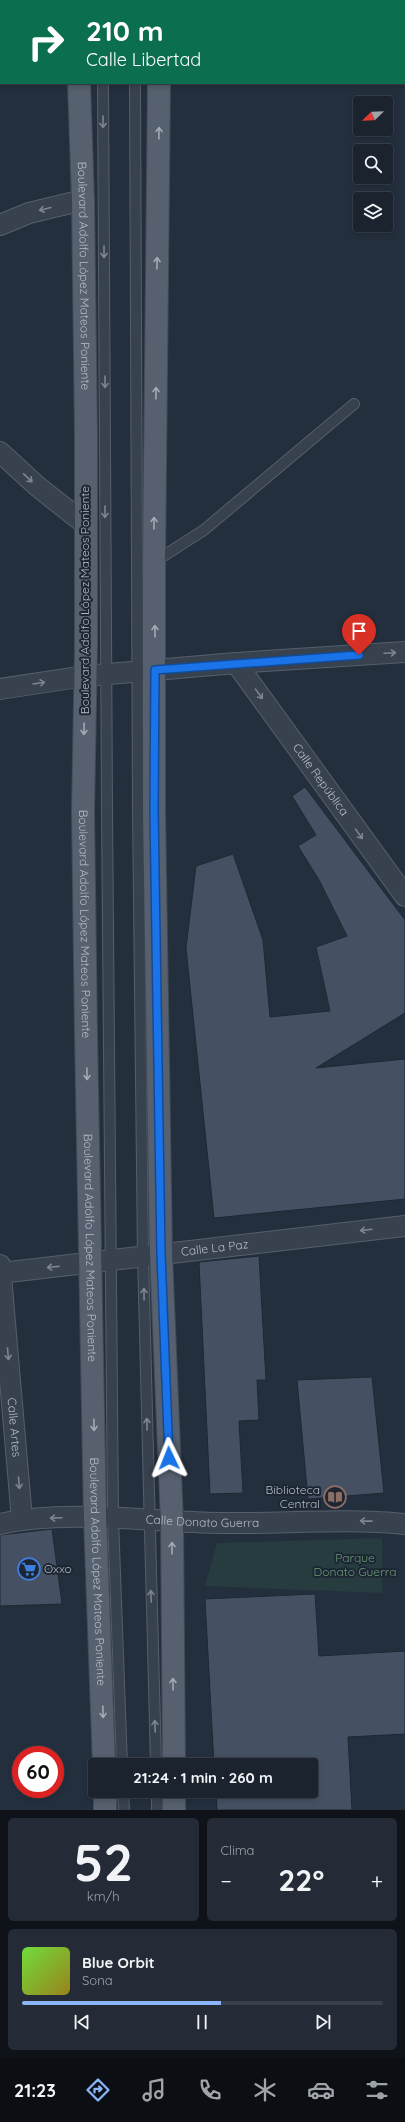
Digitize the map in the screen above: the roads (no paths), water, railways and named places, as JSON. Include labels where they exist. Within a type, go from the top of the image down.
[{"type":"main road","name":"Boulevard Adolfo López Mateos Poniente","points":[[79,84],[83,200],[85,524],[83,811],[102,1262],[104,1758]]},
{"type":"main road","points":[[159,84],[154,562],[147,671],[154,810],[152,1255],[172,1522],[174,1758]]},
{"type":"main road","points":[[105,1798],[105,1810]]},
{"type":"main road","points":[[174,1798],[174,1810]]},
{"type":"street","points":[[0,225],[30,213],[83,200]]},
{"type":"street","points":[[0,452],[37,486],[85,524]]},
{"type":"street","points":[[0,689],[106,674],[236,663],[405,652]]},
{"type":"street","name":"Calle República","points":[[236,663],[405,896]]},
{"type":"street","name":"Calle La Paz","points":[[0,1270],[102,1262],[405,1226]]},
{"type":"street","name":"Calle Artes","points":[[0,1270],[22,1519]]},
{"type":"street","name":"Calle Donato Guerra","points":[[0,1524],[22,1519],[104,1519],[228,1523],[309,1521],[405,1524]]},
{"type":"lane","points":[[102,1262],[106,674],[103,84]]},
{"type":"lane","points":[[135,84],[147,671]]},
{"type":"lane","points":[[154,562],[204,530],[354,404]]},
{"type":"lane","points":[[152,1255],[149,1521],[156,1758]]},
{"type":"lane","points":[[104,1519],[121,1758]]},
{"type":"lane","points":[[123,1798],[124,1810]]},
{"type":"lane","points":[[157,1798],[157,1810]]},
{"type":"place","name":"Biblioteca Central","points":[[335,1497]]},
{"type":"place","name":"Oxxo","points":[[29,1569]]},
{"type":"park label","name":"Parque Donato Guerra","points":[[355,1565]]}]
